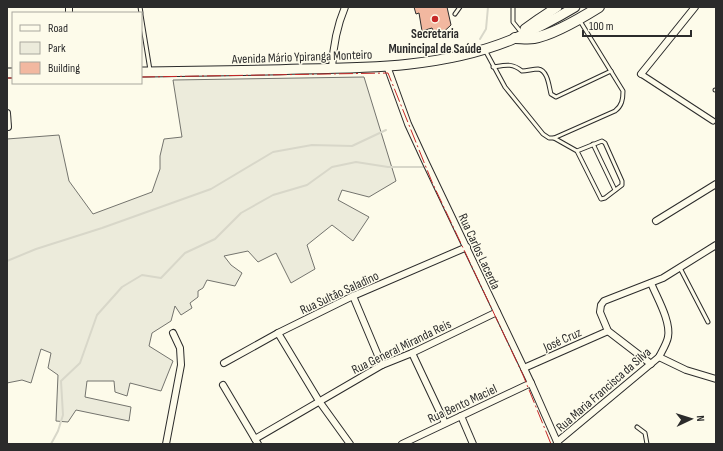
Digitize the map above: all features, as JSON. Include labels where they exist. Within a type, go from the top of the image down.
[{"type":"main road","points":[[518,35],[539,18],[557,7]]},
{"type":"main road","points":[[518,35],[534,38],[542,36],[579,19],[599,7]]},
{"type":"main road","name":"Avenida Mário Ypiranga Monteiro","points":[[146,72],[332,68],[418,63],[484,49],[518,35],[574,8]]},
{"type":"street","points":[[332,68],[334,46],[341,18],[346,7]]},
{"type":"street","points":[[695,7],[641,74],[713,122]]},
{"type":"street","name":"Rua Carlos Lacerda","points":[[387,66],[408,124],[524,368],[557,443]]},
{"type":"street","points":[[7,113],[8,127]]},
{"type":"street","points":[[656,221],[716,184]]},
{"type":"street","points":[[651,364],[608,331],[600,312],[601,305],[604,301],[651,283],[680,268],[716,245]]},
{"type":"street","name":"Rua Sultão Saladino","points":[[224,363],[278,332],[354,296],[466,247]]},
{"type":"street","name":"Rua Maria Francisca da Silva","points":[[557,443],[659,357],[668,337],[668,328],[666,318],[651,283]]},
{"type":"street","points":[[354,296],[382,365]]},
{"type":"street","name":"Rua General Miranda Reis","points":[[256,442],[319,401],[382,365],[412,353],[497,312]]},
{"type":"street","name":"José Cruz","points":[[524,368],[608,331]]},
{"type":"street","points":[[278,332],[319,401],[350,444]]},
{"type":"street","points":[[166,444],[182,365],[180,348],[173,333]]},
{"type":"street","points":[[412,353],[445,423]]},
{"type":"street","points":[[659,357],[686,370],[716,379]]},
{"type":"street","name":"Rua Bento Maciel","points":[[402,444],[531,383]]},
{"type":"street","points":[[223,385],[256,442]]},
{"type":"street","points":[[461,416],[473,444]]},
{"type":"lane","points":[[455,14],[460,7]]},
{"type":"lane","points":[[513,7],[513,22],[518,35]]},
{"type":"lane","points":[[554,138],[615,111],[620,108],[623,100],[622,91],[579,19]]},
{"type":"lane","points":[[142,26],[146,72]]},
{"type":"lane","points":[[484,49],[505,87],[543,134],[549,138],[554,138],[577,151],[601,198],[605,198],[622,185],[622,181],[605,143],[602,141],[577,151]]},
{"type":"lane","points":[[493,67],[511,65],[516,66],[522,71],[539,69],[546,74],[551,94],[556,97],[611,71]]},
{"type":"lane","points":[[593,144],[615,190]]},
{"type":"lane","points":[[680,268],[708,322]]},
{"type":"lane","points":[[637,427],[645,433],[646,444]]},
{"type":"green space","points":[[364,77],[396,181],[369,197],[342,190],[338,200],[369,217],[353,241],[332,225],[307,245],[315,269],[291,283],[276,253],[258,262],[248,251],[224,256],[231,265],[242,273],[235,286],[207,280],[203,288],[198,291],[198,297],[190,303],[192,308],[181,315],[175,306],[171,321],[152,333],[149,346],[173,361],[161,391],[130,383],[127,396],[115,392],[114,381],[87,381],[85,397],[131,407],[129,421],[76,410],[68,422],[56,421],[58,375],[48,368],[51,353],[41,349],[31,383],[22,380],[7,383],[7,139],[59,135],[69,181],[93,214],[152,192],[160,169],[160,156],[164,139],[182,137],[173,80]]},
{"type":"building","name":"Secretaria Munincipal de Saúde","points":[[414,7],[447,7],[451,25],[437,38],[432,28],[422,31],[419,13],[416,14]]},
{"type":"waterway","points":[[480,39],[486,29],[488,7]]},
{"type":"waterway","points":[[7,261],[36,249],[102,228],[211,189],[273,152],[312,145],[352,146],[386,130]]},
{"type":"waterway","points":[[51,444],[58,431],[63,415],[61,381],[80,363],[97,315],[122,287],[142,275],[161,278],[185,253],[215,239],[241,213],[273,195],[307,185],[332,167],[356,162],[388,167],[424,167]]},
{"type":"power","points":[[142,77],[388,73],[432,182],[523,375],[551,444]]},
{"type":"power","points":[[7,78],[12,78]]},
{"type":"place","name":"Secretaria Munincipal de Saúde","points":[[435,19]]}]
